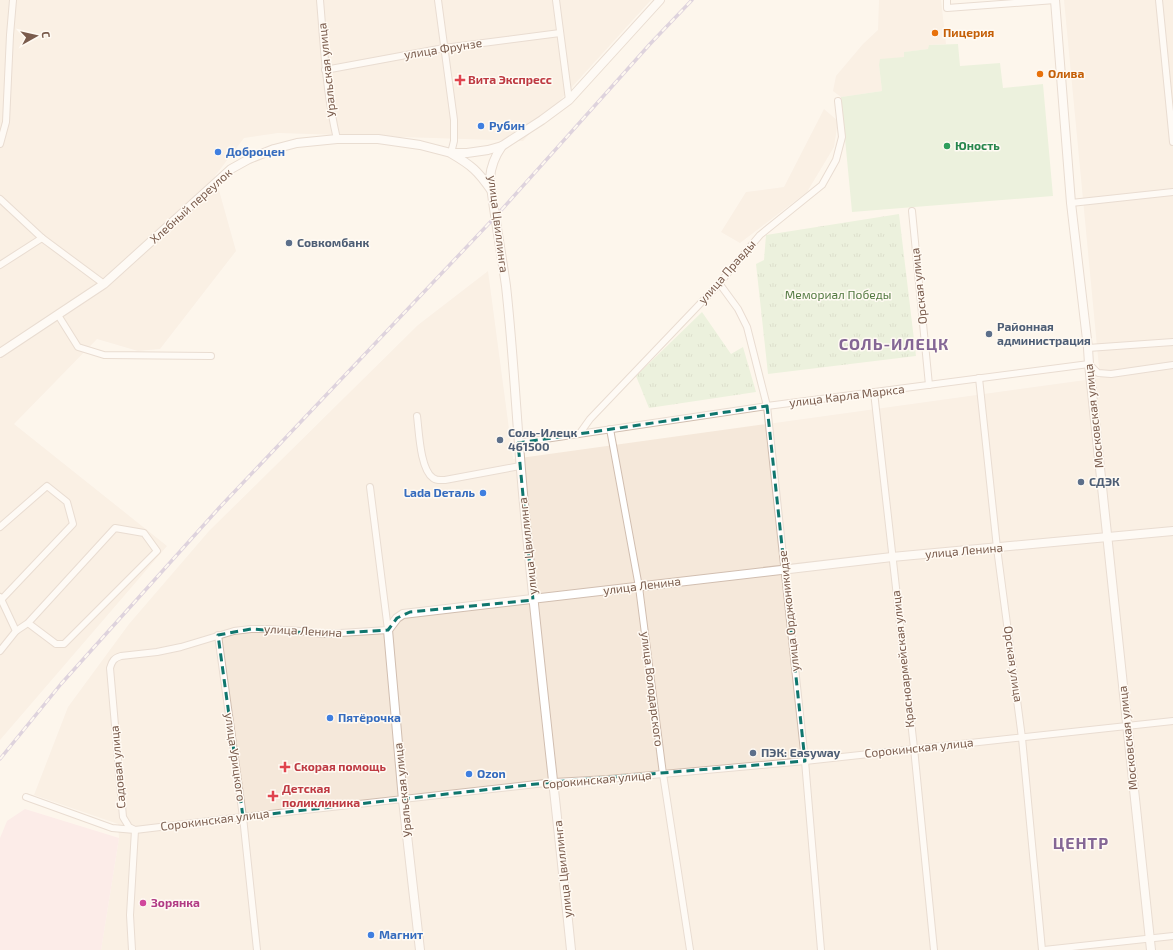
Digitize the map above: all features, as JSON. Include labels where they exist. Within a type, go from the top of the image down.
[{"type":"street","points":[[0,144],[6,122],[13,0]]},
{"type":"street","name":"Уральская улица","points":[[320,0],[325,70],[331,114],[337,139]]},
{"type":"street","points":[[438,0],[454,120],[454,140],[451,153],[469,163],[481,175],[492,190]]},
{"type":"street","points":[[556,0],[569,100]]},
{"type":"street","points":[[502,146],[542,120],[569,100],[660,0]]},
{"type":"street","points":[[947,0],[948,8],[1055,0]]},
{"type":"street","name":"Московская улица","points":[[1055,0],[1071,203],[1088,348],[1106,536],[1151,950]]},
{"type":"street","points":[[1159,0],[1173,142]]},
{"type":"street","name":"улица Фрунзе","points":[[325,70],[444,48],[560,33]]},
{"type":"street","name":"улица Правды","points":[[580,433],[590,419],[719,283],[760,235],[822,185],[836,160],[842,137],[838,101]]},
{"type":"street","name":"Хлебный переулок","points":[[0,353],[104,284],[231,169],[249,159],[274,149],[297,144],[337,139],[378,139],[400,141],[451,153],[467,153],[502,146]]},
{"type":"street","name":"улица Цвиллинга","points":[[502,146],[491,166],[490,178],[506,285],[518,443],[533,600],[554,782],[571,950]]},
{"type":"street","points":[[1071,203],[1173,192]]},
{"type":"street","points":[[0,199],[42,238],[104,284]]},
{"type":"street","name":"Орская улица","points":[[912,211],[929,385]]},
{"type":"street","points":[[0,265],[42,238]]},
{"type":"street","name":"улица Орджоникидзе","points":[[719,283],[738,309],[747,327],[767,406],[805,761],[821,950]]},
{"type":"street","points":[[58,315],[78,347],[104,354],[211,356]]},
{"type":"street","points":[[1088,348],[1173,342]]},
{"type":"street","points":[[1089,364],[1098,373],[1111,374],[1173,365]]},
{"type":"street","name":"улица Карла Маркса","points":[[518,443],[767,406],[1089,364]]},
{"type":"street","name":"Орская улица","points":[[979,378],[997,548],[1022,738],[1043,950]]},
{"type":"street","name":"Красноармейская улица","points":[[874,392],[914,748],[934,950]]},
{"type":"street","points":[[417,416],[425,467],[432,477],[438,480],[520,466]]},
{"type":"street","name":"улица Володарского","points":[[610,429],[639,587],[663,774],[690,950]]},
{"type":"street","points":[[0,527],[47,486],[67,502],[73,524],[0,600],[16,631]]},
{"type":"street","name":"Уральская улица","points":[[370,487],[388,630],[420,950]]},
{"type":"street","points":[[0,651],[16,631],[28,623],[115,528],[144,533],[157,551],[64,644],[56,644],[28,623]]},
{"type":"street","name":"улица Ленина","points":[[121,656],[157,652],[181,647],[234,631],[257,629],[300,631],[324,634],[388,630],[396,618],[410,612],[533,600],[892,557],[1173,531]]},
{"type":"street","name":"улица Урицкого","points":[[218,635],[243,816],[257,950]]},
{"type":"street","name":"Садовая улица","points":[[121,656],[115,658],[110,668],[123,817],[129,827],[135,830]]},
{"type":"street","name":"Сорокинская улица","points":[[26,797],[112,828],[135,830],[243,816],[404,800],[554,782],[805,761],[1173,721]]},
{"type":"street","points":[[132,950],[130,915],[135,830]]},
{"type":"street","points":[[1043,950],[1173,936]]},
{"type":"highlighted area","points":[[767,406],[805,761],[554,782],[243,817],[218,635],[251,629],[324,634],[388,630],[397,618],[410,612],[533,600],[518,443]]},
{"type":"shaded area","points":[[0,0],[651,0],[523,141],[278,133],[244,138],[215,176],[236,251],[160,349],[138,351],[97,339],[14,424],[167,546],[0,740]]},
{"type":"shaded area","points":[[879,0],[941,0],[946,44],[929,45],[929,49],[904,52],[904,57],[879,65],[882,91],[841,97],[833,91],[836,76],[863,44],[878,30]]},
{"type":"shaded area","points":[[1064,0],[1173,0],[1173,950],[101,950],[119,838],[118,824],[34,795],[68,707],[129,624],[209,531],[418,325],[488,271],[513,459],[1100,378]]},
{"type":"shaded area","points":[[824,109],[838,121],[834,147],[807,192],[740,243],[721,232],[746,192],[784,187]]},
{"type":"shaded area","points":[[25,809],[119,838],[101,950],[0,950],[0,838],[7,821]]},
{"type":"green space","name":"Юность","points":[[958,44],[960,66],[1000,63],[1003,88],[1043,84],[1053,196],[852,212],[841,97],[882,91],[879,65],[880,59],[904,57],[904,52],[928,49],[929,45]]},
{"type":"green space","name":"Мемориал Победы","points":[[899,214],[916,356],[768,374],[756,264],[764,260],[766,235]]},
{"type":"green space","points":[[702,312],[731,354],[743,347],[756,392],[649,408],[636,376]]},
{"type":"railway","points":[[0,759],[61,684],[219,508],[496,216],[650,44],[692,0]]},
{"type":"place","name":"Пицерия","points":[[935,33]]},
{"type":"place","name":"Олива","points":[[1040,74]]},
{"type":"place","name":"Вита Экспресс","points":[[460,80]]},
{"type":"place","name":"Рубин","points":[[481,126]]},
{"type":"place","name":"Юность","points":[[947,146]]},
{"type":"place","name":"Доброцен","points":[[218,152]]},
{"type":"place","name":"Совкомбанк","points":[[289,243]]},
{"type":"place","name":"Районная администрация","points":[[989,334]]},
{"type":"place","name":"Соль-Илецк 461500","points":[[500,440]]},
{"type":"place","name":"СДЭК","points":[[1081,482]]},
{"type":"place","name":"Lada Dеталь","points":[[483,493]]},
{"type":"place","name":"Пятёрочка","points":[[330,718]]},
{"type":"place","name":"ПЭК: Easyway","points":[[753,753]]},
{"type":"place","name":"Скорая помощь","points":[[285,767]]},
{"type":"place","name":"Ozon","points":[[469,774]]},
{"type":"place","name":"Детская поликлиника","points":[[273,796]]},
{"type":"place","name":"Зорянка","points":[[143,903]]},
{"type":"place","name":"Магнит","points":[[371,935]]},
{"type":"district","name":"СОЛЬ-ИЛЕЦК","points":[[894,344]]},
{"type":"district","name":"ЦЕНТР","points":[[1081,843]]}]
